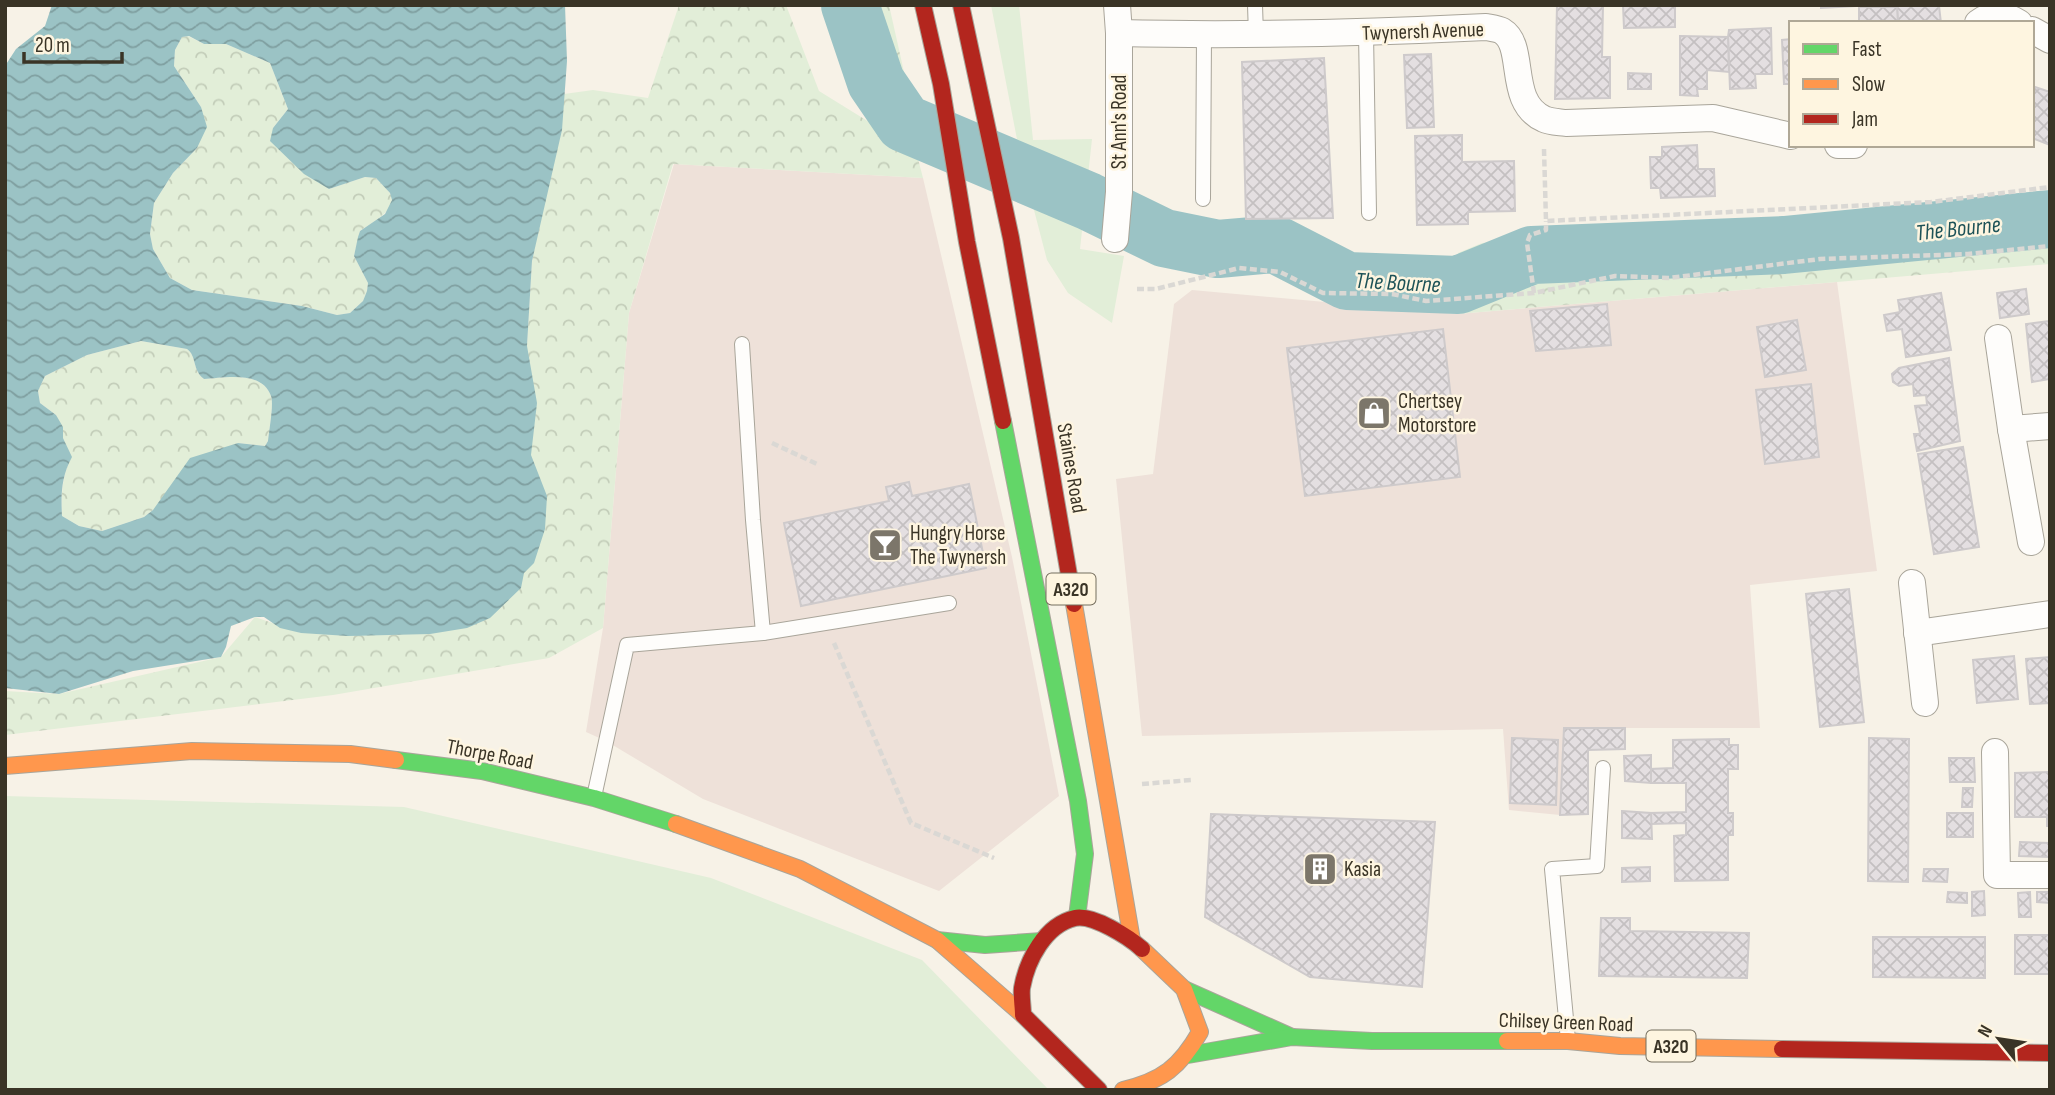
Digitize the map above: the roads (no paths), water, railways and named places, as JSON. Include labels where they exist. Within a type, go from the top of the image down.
[{"type":"main road","name":"A320","points":[[923,5],[941,85],[967,242],[1078,801],[1085,854],[1077,917]]},
{"type":"main road","name":"Staines Road","points":[[961,5],[1011,238],[1132,940]]},
{"type":"main road","points":[[1007,444],[1003,340],[1025,322]]},
{"type":"main road","name":"Thorpe Road","points":[[5,766],[192,751],[350,754],[482,771],[594,798],[665,820],[800,869],[937,940],[1023,1015],[1099,1090]]},
{"type":"main road","points":[[1023,1015],[1022,990],[1028,964],[1042,941],[1057,925],[1077,917],[1100,923],[1132,940],[1184,989],[1200,1032],[1188,1055],[1163,1082],[1123,1090]]},
{"type":"main road","name":"Thorpe Road","points":[[937,940],[985,945],[1042,941]]},
{"type":"main road","name":"Chilsey Green Road","points":[[1184,989],[1292,1037]]},
{"type":"main road","name":"Chilsey Green Road","points":[[1188,1055],[1292,1037],[1372,1041],[1568,1041],[1620,1046],[2050,1053]]},
{"type":"street","name":"St Ann's Road","points":[[1115,239],[1119,192],[1117,5]]},
{"type":"street","points":[[1981,21],[1991,14],[2007,15],[2017,21]]},
{"type":"street","name":"Twynersh Avenue","points":[[1119,33],[1256,35],[1486,27],[1501,30],[1511,40],[1521,93],[1529,107],[1544,119],[1566,122],[1713,118],[1789,136]]},
{"type":"street","points":[[2034,31],[2050,40]]},
{"type":"street","points":[[1998,338],[2031,542]]},
{"type":"street","points":[[2011,429],[2050,426]]},
{"type":"street","points":[[1912,583],[1925,703]]},
{"type":"street","points":[[1917,633],[2050,614]]},
{"type":"street","points":[[1995,752],[1997,875],[2050,875]]},
{"type":"lane","points":[[1255,5],[1256,35]]},
{"type":"lane","points":[[1366,33],[1369,213]]},
{"type":"lane","points":[[1203,199],[1204,35]]},
{"type":"lane","points":[[742,344],[763,633]]},
{"type":"lane","points":[[594,798],[627,645],[763,633],[949,603]]},
{"type":"lane","points":[[1568,1041],[1552,869],[1597,866],[1603,768]]},
{"type":"water","points":[[52,5],[565,5],[567,61],[562,130],[532,261],[527,346],[537,403],[531,455],[547,496],[545,529],[534,563],[524,573],[521,588],[490,618],[467,628],[430,634],[348,636],[301,633],[280,628],[264,617],[255,617],[231,626],[221,657],[133,671],[59,694],[5,688],[5,66],[16,49],[45,26]],"holes":[[[189,36],[204,44],[226,44],[270,63],[288,109],[273,128],[270,141],[304,174],[329,189],[365,177],[376,178],[390,193],[392,200],[385,214],[360,231],[354,256],[368,283],[363,301],[350,313],[337,315],[302,306],[192,290],[170,278],[153,249],[150,234],[154,203],[173,173],[197,148],[207,127],[201,107],[174,66],[175,50],[182,37]],[[141,341],[187,349],[204,379],[242,377],[260,382],[272,400],[268,441],[265,446],[238,443],[190,458],[153,510],[144,517],[102,531],[79,526],[62,516],[62,486],[72,457],[63,438],[63,427],[56,415],[40,403],[38,391],[45,376],[87,355]]]},
{"type":"waterway","name":"The Bourne","points":[[850,5],[876,82],[904,123],[1088,201],[1164,238],[1218,249],[1275,244],[1347,281],[1458,285],[1532,255],[1784,245],[2050,219]]},
{"type":"place","name":"Chertsey Motorstore","points":[[1374,413]]},
{"type":"place","name":"Hungry Horse The Twynersh","points":[[885,545]]},
{"type":"place","name":"Kasia","points":[[1320,869]]}]
